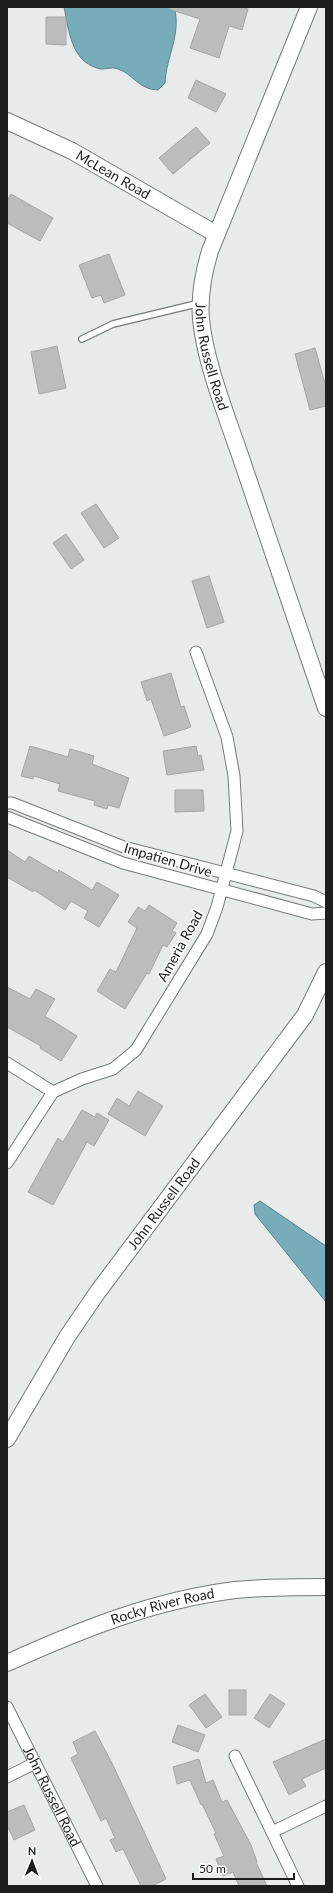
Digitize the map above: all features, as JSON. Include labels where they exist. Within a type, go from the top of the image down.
[{"type":"street","name":"John Russell Road","points":[[309,7],[216,234],[203,275],[200,302],[204,344],[220,396],[326,708]]},
{"type":"street","name":"McLean Road","points":[[7,121],[72,151],[216,234]]},
{"type":"street","name":"Ameria Road","points":[[53,1092],[82,1079],[113,1069],[136,1050],[207,934],[222,891],[237,831],[234,776],[227,737],[196,652]]},
{"type":"street","name":"Impatien Drive","points":[[7,803],[12,803],[124,847],[314,896],[326,902]]},
{"type":"street","name":"Impatien Drive","points":[[7,816],[123,863],[222,891],[312,914],[326,913]]},
{"type":"street","name":"John Russell Road","points":[[7,1439],[67,1337],[175,1187],[305,1014],[326,972]]},
{"type":"street","points":[[7,1063],[53,1092],[7,1163]]},
{"type":"street","name":"Rocky River Road","points":[[7,1664],[71,1634],[162,1604],[235,1590],[326,1587]]},
{"type":"street","name":"John Russell Road","points":[[7,1707],[97,1886]]},
{"type":"street","points":[[235,1756],[298,1886]]},
{"type":"street","points":[[7,1777],[35,1763]]},
{"type":"street","points":[[272,1832],[326,1806]]},
{"type":"lane","points":[[82,339],[113,324],[200,302]]},
{"type":"water","points":[[64,7],[174,7],[176,17],[175,36],[165,83],[158,90],[151,89],[118,69],[99,69],[88,64],[76,52],[70,35]]},
{"type":"water","points":[[260,1201],[326,1246],[326,1302],[255,1214],[254,1205]]},
{"type":"building","points":[[170,7],[242,7],[248,9],[242,30],[229,26],[219,58],[190,48],[200,19],[169,9]]},
{"type":"building","points":[[46,17],[66,17],[66,45],[46,44]]},
{"type":"building","points":[[196,80],[226,94],[216,112],[188,98]]},
{"type":"building","points":[[196,127],[210,143],[173,174],[159,158]]},
{"type":"building","points":[[11,194],[53,218],[40,241],[7,223],[7,201]]},
{"type":"building","points":[[109,254],[125,295],[104,303],[101,295],[92,298],[79,265]]},
{"type":"building","points":[[57,346],[66,388],[39,394],[31,352]]},
{"type":"building","points":[[315,348],[326,387],[326,406],[310,410],[295,354]]},
{"type":"building","points":[[96,504],[119,538],[104,548],[81,513]]},
{"type":"building","points":[[66,534],[84,560],[71,569],[53,543]]},
{"type":"building","points":[[209,576],[224,622],[207,628],[192,581]]},
{"type":"building","points":[[171,673],[181,707],[184,706],[191,727],[164,736],[151,699],[147,701],[141,682]]},
{"type":"building","points":[[30,746],[68,757],[70,749],[94,756],[92,764],[129,778],[119,808],[108,805],[107,809],[94,805],[95,801],[58,791],[60,784],[34,776],[33,779],[21,776]]},
{"type":"building","points":[[196,746],[198,756],[201,755],[204,770],[167,775],[163,751]]},
{"type":"building","points":[[175,790],[203,790],[204,811],[175,812]]},
{"type":"building","points":[[7,850],[25,862],[29,856],[58,873],[59,870],[92,890],[97,882],[119,895],[99,927],[84,918],[88,911],[71,901],[65,910],[34,890],[33,892],[7,877]]},
{"type":"building","points":[[149,905],[177,923],[172,931],[176,933],[167,947],[163,945],[149,974],[147,973],[125,1009],[97,991],[110,969],[116,972],[137,928],[128,922],[138,907],[145,911]]},
{"type":"building","points":[[7,987],[30,999],[36,989],[55,999],[45,1016],[77,1036],[61,1061],[40,1048],[41,1046],[7,1027]]},
{"type":"building","points":[[138,1091],[163,1106],[145,1136],[108,1114],[117,1098],[129,1106]]},
{"type":"building","points":[[82,1110],[95,1117],[97,1113],[109,1120],[94,1146],[87,1142],[53,1205],[28,1192],[58,1138],[63,1142]]},
{"type":"building","points":[[229,1690],[246,1690],[246,1715],[229,1715]]},
{"type":"building","points":[[205,1694],[222,1717],[206,1728],[189,1705]]},
{"type":"building","points":[[270,1694],[285,1704],[269,1728],[254,1718]]},
{"type":"building","points":[[178,1725],[205,1735],[198,1752],[172,1742]]},
{"type":"building","points":[[95,1731],[112,1763],[166,1879],[152,1886],[141,1886],[123,1849],[116,1852],[110,1840],[115,1838],[106,1818],[101,1821],[71,1758],[78,1754],[73,1742]]},
{"type":"building","points":[[326,1739],[326,1768],[302,1779],[306,1786],[289,1795],[273,1762]]},
{"type":"building","points":[[199,1759],[206,1783],[213,1780],[222,1802],[227,1800],[251,1845],[256,1862],[267,1886],[239,1886],[233,1872],[223,1876],[216,1859],[224,1856],[214,1834],[216,1833],[190,1780],[177,1784],[173,1767]]},
{"type":"building","points":[[24,1805],[35,1830],[14,1840],[7,1825],[7,1812]]}]
